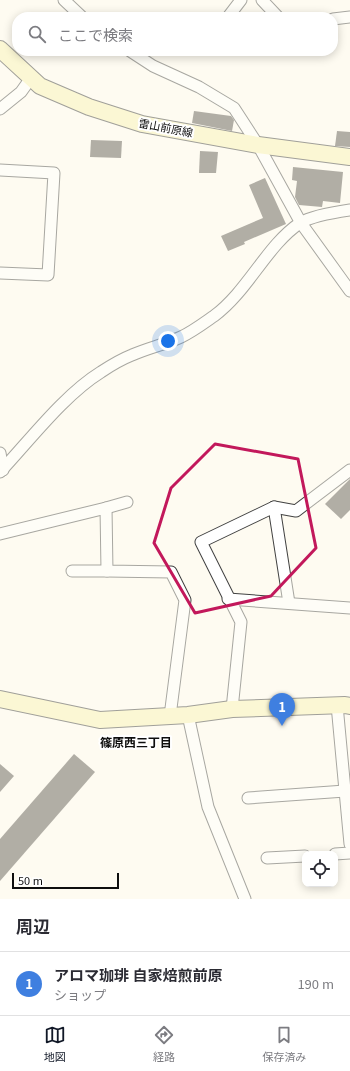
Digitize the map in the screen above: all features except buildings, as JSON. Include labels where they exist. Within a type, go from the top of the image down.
[{"type":"main road","name":"雷山前原線","points":[[0,49],[40,86],[89,107],[142,124],[258,145],[350,157]]},
{"type":"main road","points":[[0,699],[100,720],[188,715],[232,709],[344,706]]},
{"type":"street","points":[[64,0],[77,12]]},
{"type":"street","points":[[232,12],[241,0]]},
{"type":"street","points":[[262,0],[273,12]]},
{"type":"street","points":[[338,18],[350,17]]},
{"type":"street","points":[[138,56],[153,66],[199,87],[234,108],[258,145],[301,223],[350,291]]},
{"type":"street","points":[[0,109],[21,92],[31,78]]},
{"type":"street","points":[[0,170],[54,173],[48,275],[0,273]]},
{"type":"street","points":[[1,471],[77,391],[100,372],[130,355],[181,337],[215,316],[245,288],[276,247],[301,223],[332,213],[350,210]]},
{"type":"street","points":[[0,453],[1,471]]},
{"type":"street","points":[[232,709],[242,622],[228,599],[201,542],[274,507],[296,512],[350,470]]},
{"type":"street","points":[[0,534],[127,502]]},
{"type":"street","points":[[274,507],[289,603]]},
{"type":"street","points":[[106,508],[107,571]]},
{"type":"street","points":[[72,571],[171,572],[185,600],[170,716]]},
{"type":"street","points":[[228,599],[350,608]]},
{"type":"street","points":[[344,706],[345,791],[349,816],[350,844]]},
{"type":"street","points":[[188,715],[208,807],[245,899]]},
{"type":"street","points":[[248,798],[345,791]]},
{"type":"street","points":[[338,854],[350,853]]},
{"type":"street","points":[[267,858],[302,856]]},
{"type":"highlighted area","points":[[215,444],[298,459],[316,548],[271,596],[195,613],[154,543],[171,488]]},
{"type":"place","name":"アロマ珈琲 自家焙煎前原","points":[[282,726]]},
{"type":"district","name":"篠原西三丁目","points":[[136,741]]}]
